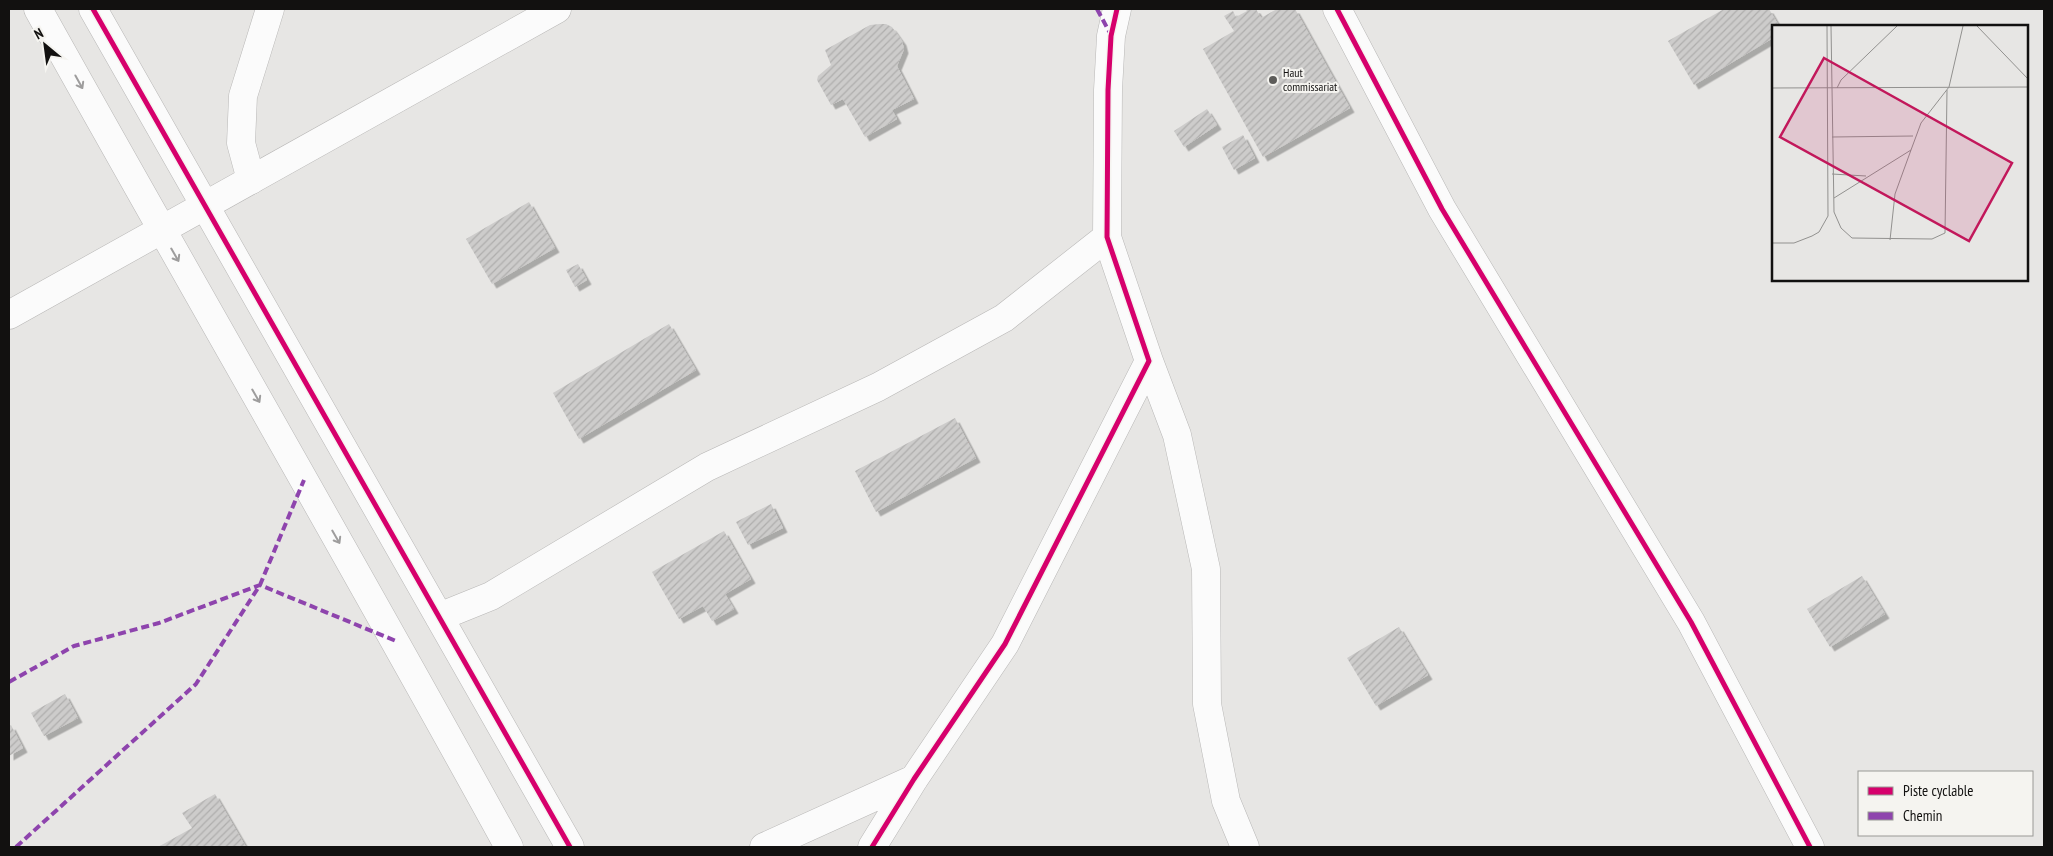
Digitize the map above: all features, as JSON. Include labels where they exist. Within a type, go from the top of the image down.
[{"type":"street","points":[[38,9],[161,230],[392,633],[509,847]]},
{"type":"street","points":[[93,9],[570,847]]},
{"type":"street","points":[[251,180],[241,143],[243,96],[270,9]]},
{"type":"street","points":[[9,315],[557,9]]},
{"type":"street","points":[[1117,9],[1111,36],[1108,90],[1107,237],[1149,362],[1177,435],[1206,569],[1207,704],[1226,801],[1245,847]]},
{"type":"street","points":[[1337,9],[1442,209],[1691,622],[1810,847]]},
{"type":"street","points":[[439,617],[491,596],[707,468],[878,387],[1004,318],[1107,237]]},
{"type":"street","points":[[872,847],[914,779],[1004,644],[1149,362]]},
{"type":"street","points":[[764,847],[914,779]]},
{"type":"building","points":[[1245,9],[1256,9],[1261,18],[1277,9],[1295,9],[1350,108],[1263,157],[1203,49],[1234,31],[1224,16],[1233,11],[1236,17],[1247,11]]},
{"type":"building","points":[[1724,9],[1769,9],[1778,25],[1772,25],[1772,39],[1694,85],[1668,41]]},
{"type":"building","points":[[886,24],[892,27],[902,41],[904,49],[897,66],[914,99],[892,110],[897,119],[865,137],[843,99],[831,105],[817,80],[818,76],[831,65],[825,50],[870,25]]},
{"type":"building","points":[[1207,109],[1217,125],[1184,147],[1174,131]]},
{"type":"building","points":[[1243,135],[1255,158],[1234,170],[1222,147]]},
{"type":"building","points":[[529,202],[555,248],[492,284],[466,239]]},
{"type":"building","points":[[578,264],[587,280],[575,287],[566,270]]},
{"type":"building","points":[[669,324],[696,370],[579,439],[553,393]]},
{"type":"building","points":[[955,418],[976,458],[876,512],[855,471]]},
{"type":"building","points":[[771,504],[783,528],[748,545],[736,522]]},
{"type":"building","points":[[724,531],[751,579],[725,594],[734,609],[712,621],[703,606],[679,619],[652,572]]},
{"type":"building","points":[[1862,576],[1885,614],[1830,647],[1807,609]]},
{"type":"building","points":[[1399,627],[1428,675],[1376,706],[1347,658]]},
{"type":"building","points":[[65,694],[78,718],[44,736],[31,713]]},
{"type":"building","points":[[11,725],[23,748],[9,756],[9,727]]},
{"type":"building","points":[[215,794],[246,847],[158,847],[192,828],[182,813]]},
{"type":"marked path","points":[[1097,9],[1111,35]]},
{"type":"marked path","points":[[16,847],[196,684],[260,585],[304,480]]},
{"type":"marked path","points":[[9,682],[74,646],[159,623],[260,585],[396,641]]},
{"type":"cycle path","points":[[93,9],[570,847]]},
{"type":"cycle path","points":[[872,847],[914,779],[1005,644],[1149,361],[1107,237],[1108,90],[1111,36],[1117,9]]},
{"type":"cycle path","points":[[1337,9],[1442,209],[1691,622],[1810,847]]},
{"type":"place","name":"Haut commissariat","points":[[1273,80]]}]
